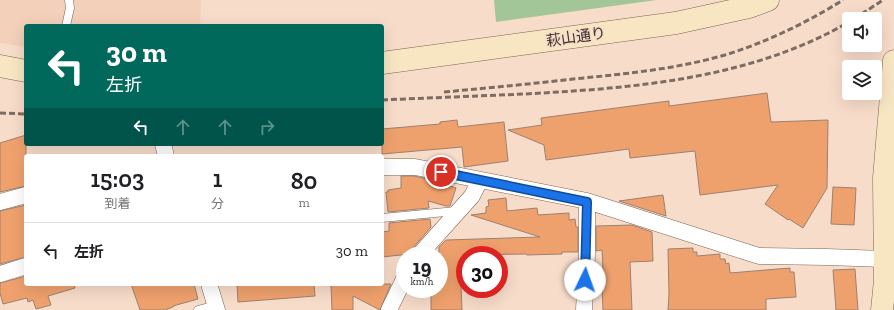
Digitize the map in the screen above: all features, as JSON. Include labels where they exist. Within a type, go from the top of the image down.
[{"type":"street","name":"萩山通り","points":[[384,63],[676,23],[749,7],[768,0]]},
{"type":"street","points":[[882,310],[885,282],[884,178],[894,61]]},
{"type":"street","points":[[0,66],[24,71]]},
{"type":"street","points":[[384,167],[415,167],[587,202],[759,256],[884,259]]},
{"type":"street","points":[[427,246],[472,196],[480,180]]},
{"type":"street","points":[[0,202],[24,196]]},
{"type":"street","points":[[584,310],[587,254],[587,202]]},
{"type":"street","points":[[0,274],[24,267]]},
{"type":"street","points":[[210,286],[216,307]]},
{"type":"street","points":[[389,310],[396,296]]},
{"type":"lane","points":[[66,24],[70,8],[69,0]]},
{"type":"lane","points":[[384,218],[459,211]]},
{"type":"lane","points":[[198,310],[216,307]]},
{"type":"shaded area","points":[[0,0],[201,0],[200,24],[24,24],[24,47],[0,43]]},
{"type":"green space","points":[[494,0],[657,0],[496,22]]},
{"type":"building","points":[[767,93],[771,122],[828,120],[827,188],[803,228],[789,219],[788,220],[765,204],[778,185],[700,195],[695,151],[630,158],[629,149],[546,160],[544,145],[508,130],[542,125],[541,118],[669,101],[669,106]]},
{"type":"building","points":[[457,120],[458,127],[504,122],[508,161],[464,167],[462,147],[382,154],[382,146],[384,146],[384,129],[440,124],[440,122]]},
{"type":"building","points":[[24,136],[26,154],[24,154],[24,186],[0,192],[0,143]]},
{"type":"building","points":[[401,176],[414,176],[428,179],[456,188],[450,206],[428,201],[429,208],[388,212],[386,192],[388,192],[388,190],[401,188]]},
{"type":"building","points":[[833,187],[856,188],[854,225],[831,224]]},
{"type":"building","points":[[663,195],[666,216],[619,201]]},
{"type":"building","points":[[506,198],[507,211],[537,208],[538,215],[569,213],[569,220],[575,219],[576,227],[578,227],[578,252],[562,252],[562,254],[508,254],[508,246],[456,246],[456,298],[462,298],[462,310],[431,310],[431,298],[448,298],[448,246],[440,246],[446,240],[540,237],[471,215],[486,213],[486,207],[489,206],[488,200]]},
{"type":"building","points":[[24,205],[24,258],[0,264],[0,211]]},
{"type":"building","points":[[430,219],[431,227],[415,246],[396,246],[396,256],[384,257],[384,232],[389,231],[389,223]]},
{"type":"building","points":[[632,225],[652,232],[653,261],[630,262],[632,310],[603,310],[602,288],[604,288],[602,250],[596,251],[596,226]]},
{"type":"building","points":[[693,248],[693,252],[697,252],[697,256],[720,254],[720,259],[725,259],[726,264],[729,263],[730,273],[790,268],[790,272],[794,272],[796,297],[766,299],[766,310],[668,310],[668,249]]},
{"type":"building","points":[[855,269],[858,310],[836,310],[833,270]]},
{"type":"building","points":[[24,277],[24,286],[74,286],[75,288],[48,296],[51,305],[36,309],[33,300],[28,302],[27,298],[3,304],[0,293],[0,283]]},
{"type":"building","points":[[384,284],[391,284],[380,310],[353,296],[353,310],[332,310],[331,286],[384,286]]},
{"type":"building","points":[[132,286],[195,286],[198,299],[173,306],[165,310],[140,310]]},
{"type":"building","points":[[237,286],[314,286],[315,296],[238,302]]},
{"type":"railway","points":[[444,92],[631,73],[707,60],[741,50],[771,38],[843,0]]},
{"type":"railway","points":[[865,12],[883,0]]},
{"type":"railway","points":[[384,100],[566,92],[650,84],[732,68],[772,56],[811,41],[842,26]]},
{"type":"railway","points":[[0,113],[24,114]]},
{"type":"route","points":[[441,172],[587,202],[587,254],[585,280]]}]
